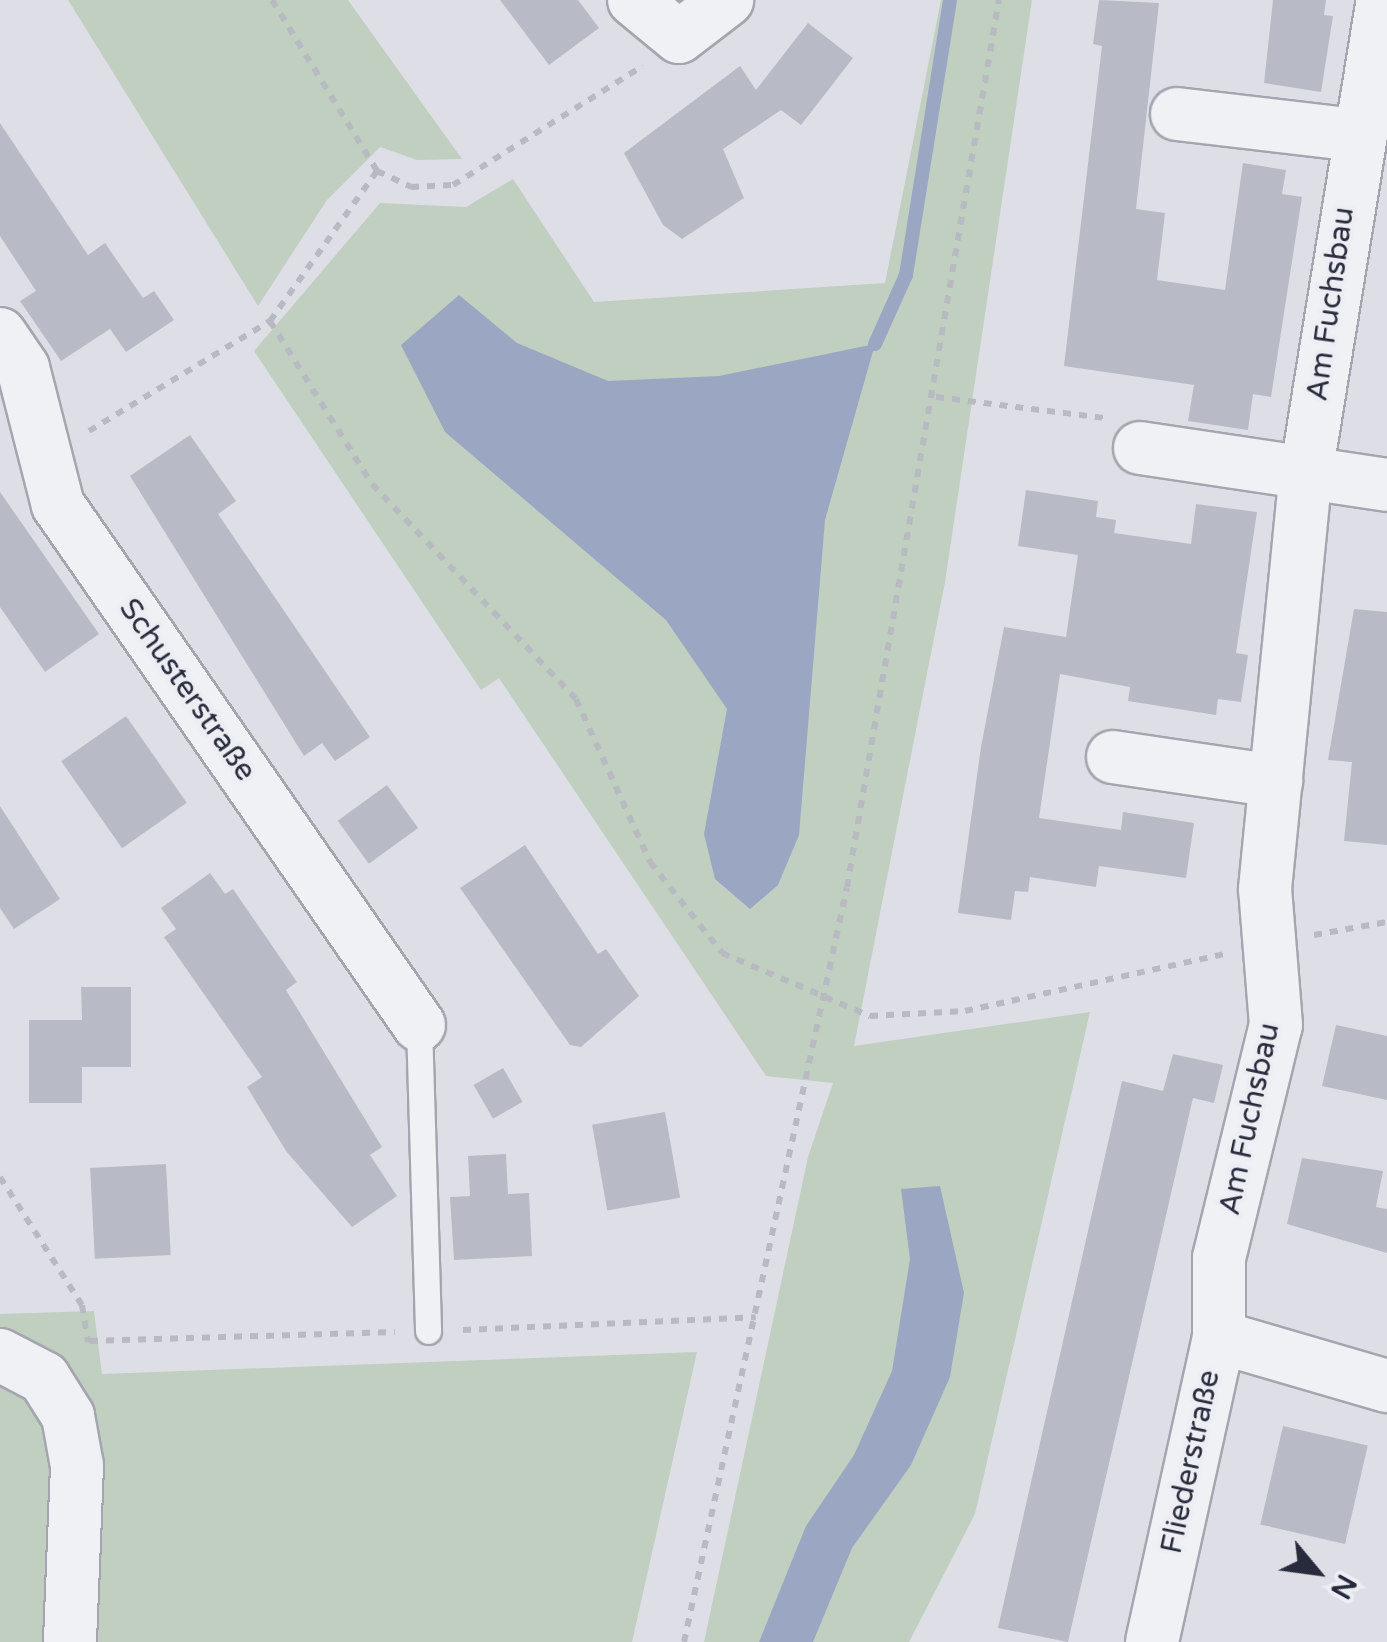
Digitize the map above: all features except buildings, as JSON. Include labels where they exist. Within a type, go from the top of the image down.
[{"type":"street","points":[[634,0],[679,38],[727,0]]},
{"type":"street","name":"Am Fuchsbau","points":[[1219,1336],[1219,1258],[1276,1025],[1269,944],[1276,781],[1306,474],[1356,135],[1383,0]]},
{"type":"street","points":[[1177,114],[1356,135]]},
{"type":"street","name":"Schusterstraße","points":[[0,334],[23,368],[58,505],[419,1025]]},
{"type":"street","points":[[1140,448],[1387,484]]},
{"type":"street","points":[[1113,757],[1276,781]]},
{"type":"street","name":"Fliederstraße","points":[[1152,1642],[1219,1336],[1387,1386]]},
{"type":"street","points":[[0,1355],[44,1378],[68,1416],[77,1466],[70,1642]]},
{"type":"lane","points":[[419,1025],[428,1331]]},
{"type":"path","points":[[272,0],[377,170],[411,188],[453,185],[679,38]]},
{"type":"path","points":[[684,1642],[825,999],[936,397],[1000,0]]},
{"type":"path","points":[[44,444],[101,428],[270,321],[377,170]]},
{"type":"path","points":[[270,321],[372,484],[576,699],[650,862],[684,911],[722,954],[870,1016],[964,1011],[1387,922]]},
{"type":"path","points":[[936,397],[1124,421],[1140,448]]},
{"type":"path","points":[[0,1177],[82,1305]]},
{"type":"green space","points":[[68,0],[348,0],[462,159],[417,160],[380,147],[327,200],[258,306]]},
{"type":"green space","points":[[941,0],[1032,0],[945,582],[854,1046],[1090,1012],[975,1514],[909,1642],[704,1642],[808,1157],[833,1083],[766,1076],[499,678],[481,690],[254,351],[380,203],[466,207],[513,179],[594,302],[885,283]]},
{"type":"green space","points":[[94,1311],[102,1374],[697,1352],[632,1642],[0,1642],[0,1314]]},
{"type":"water","points":[[459,295],[517,343],[608,381],[719,376],[875,344],[825,520],[799,835],[778,885],[750,909],[715,879],[704,834],[727,709],[666,620],[445,432],[401,345]]},
{"type":"water","points":[[940,1186],[964,1293],[950,1377],[911,1465],[852,1548],[813,1642],[759,1642],[806,1526],[854,1455],[892,1371],[910,1259],[901,1189]]},
{"type":"waterway","points":[[875,344],[906,275],[950,0]]}]
